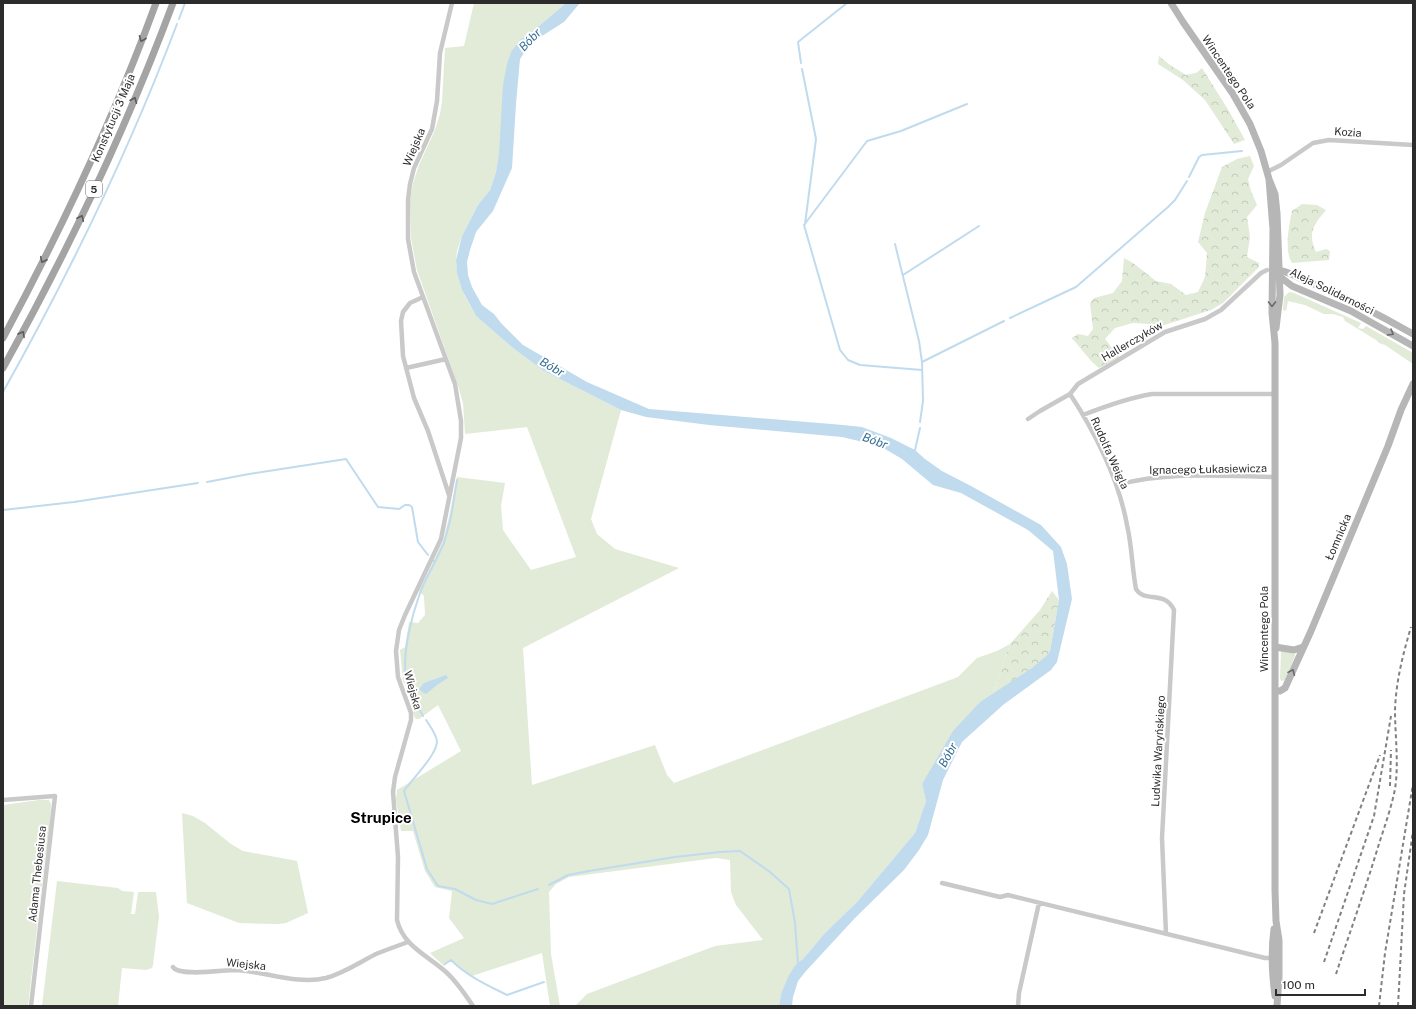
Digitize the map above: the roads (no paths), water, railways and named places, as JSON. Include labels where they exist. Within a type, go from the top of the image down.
[{"type":"main road","name":"5","points":[[3,338],[42,263],[81,182],[130,70],[156,3]]},
{"type":"main road","name":"Konstytucji 3 Maja","points":[[3,368],[50,280],[92,194],[173,3]]},
{"type":"street","name":"Wiejska","points":[[452,3],[440,54],[436,114],[432,129],[414,168],[410,184],[408,200],[408,239],[414,272],[455,384],[461,422],[461,438],[441,539],[405,614],[399,630],[396,650],[398,676],[411,713],[411,720],[395,777],[393,792],[398,857],[396,920],[402,935],[408,942],[447,973],[463,989],[473,1006]]},
{"type":"street","name":"Wincentego Pola","points":[[1171,3],[1243,110],[1257,139],[1275,194],[1277,214],[1272,313],[1275,338]]},
{"type":"street","name":"Kozia","points":[[1268,175],[1313,143],[1329,140],[1413,145]]},
{"type":"street","name":"Wincentego Pola","points":[[1275,272],[1280,295],[1275,338],[1276,921],[1279,940],[1276,1006]]},
{"type":"street","name":"Aleja Solidarności","points":[[1275,272],[1292,286],[1338,305],[1413,346]]},
{"type":"street","name":"Aleja Solidarności","points":[[1275,272],[1329,291],[1374,312],[1413,334]]},
{"type":"street","name":"Hallerczyków","points":[[1028,419],[1070,394],[1078,384],[1165,332],[1204,319],[1221,310],[1261,273],[1275,272]]},
{"type":"street","points":[[1280,295],[1283,290],[1292,286]]},
{"type":"street","name":"Wiejska","points":[[423,298],[410,303],[403,312],[401,321],[403,356],[414,398],[428,430],[449,495]]},
{"type":"street","points":[[406,368],[446,359]]},
{"type":"street","name":"Łomnicka","points":[[1275,691],[1280,691],[1285,688],[1413,384]]},
{"type":"street","name":"Rudolfa Weigla","points":[[1070,394],[1083,415],[1117,485],[1127,524],[1135,584],[1138,592]]},
{"type":"street","points":[[1083,415],[1114,403],[1152,394],[1275,394]]},
{"type":"street","name":"Ignacego Łukasiewicza","points":[[1117,485],[1138,479],[1159,477],[1275,476]]},
{"type":"street","name":"Ludwika Waryńskiego","points":[[1138,592],[1142,595],[1166,600],[1172,606],[1174,615],[1162,838],[1166,934]]},
{"type":"street","points":[[1275,647],[1294,650],[1303,647]]},
{"type":"street","name":"Adama Thebesiusa","points":[[3,800],[55,796],[31,1006]]},
{"type":"street","points":[[942,883],[1000,897],[1008,895],[1265,958],[1273,958],[1279,964]]},
{"type":"street","points":[[1018,1006],[1019,993],[1039,903]]},
{"type":"street","name":"Wincentego Pola","points":[[1276,921],[1273,941],[1273,983],[1276,1006]]},
{"type":"street","name":"Wiejska","points":[[173,967],[176,971],[188,972],[202,973],[219,970],[236,970],[289,978],[319,979],[336,974],[378,954],[408,942]]},
{"type":"water","name":"Bóbr","points":[[566,3],[580,3],[564,22],[542,36],[526,50],[520,59],[512,168],[493,211],[476,232],[467,262],[468,275],[472,287],[482,305],[494,314],[523,345],[587,382],[649,409],[862,427],[891,438],[915,450],[942,471],[1041,525],[1061,547],[1067,564],[1072,599],[1057,662],[1051,670],[1003,705],[962,742],[943,780],[928,835],[919,850],[904,870],[855,918],[806,971],[798,981],[792,1006],[779,1006],[781,994],[789,975],[797,963],[803,959],[825,933],[857,902],[915,833],[926,801],[922,784],[953,731],[980,702],[1032,668],[1050,651],[1059,600],[1053,551],[1028,530],[961,493],[933,485],[902,459],[880,446],[842,437],[709,425],[646,417],[621,410],[544,371],[513,348],[476,316],[462,290],[457,273],[456,260],[462,236],[478,205],[490,190],[496,172],[499,154],[503,85],[507,64],[511,52],[521,39]]},
{"type":"water","points":[[446,675],[448,678],[426,694],[419,689],[424,683]]},
{"type":"waterway","points":[[179,19],[185,3]]},
{"type":"waterway","points":[[801,63],[798,42],[847,3]]},
{"type":"waterway","points":[[3,392],[51,303],[97,211],[139,118],[177,24]]},
{"type":"waterway","points":[[802,69],[816,139],[805,224]]},
{"type":"waterway","points":[[922,370],[860,365],[848,360],[840,350],[804,225],[867,141],[901,131],[967,104]]},
{"type":"waterway","points":[[1189,177],[1199,157],[1202,155],[1242,151]]},
{"type":"waterway","points":[[1010,318],[1076,287],[1168,207],[1175,200],[1187,181]]},
{"type":"waterway","points":[[903,275],[979,226]]},
{"type":"waterway","points":[[895,244],[919,341],[922,362]]},
{"type":"waterway","points":[[920,422],[923,401],[922,362],[1004,321]]},
{"type":"waterway","points":[[915,450],[920,428]]},
{"type":"waterway","points":[[207,482],[346,459],[378,507],[399,509],[405,505],[412,507],[418,542],[428,555]]},
{"type":"waterway","points":[[435,562],[444,543],[451,517],[457,480]]},
{"type":"waterway","points":[[3,510],[74,502],[198,483]]},
{"type":"waterway","points":[[423,716],[407,682],[405,657],[408,634],[414,612],[425,581],[435,562],[433,561]]},
{"type":"waterway","points":[[426,720],[436,736],[436,748],[404,791],[427,869],[438,886],[455,889],[476,900],[492,904],[538,889]]},
{"type":"waterway","points":[[549,885],[568,875],[589,871],[675,857],[740,851],[770,872],[789,889],[795,923],[798,964]]},
{"type":"waterway","points":[[445,964],[451,960],[470,975],[507,995],[544,982]]},
{"type":"railway","points":[[1336,974],[1373,863],[1395,789],[1397,769],[1396,699],[1400,668],[1411,627]]},
{"type":"railway","points":[[1324,962],[1374,816],[1391,716]]},
{"type":"railway","points":[[1390,786],[1391,750]]},
{"type":"railway","points":[[1314,933],[1380,755]]},
{"type":"railway","points":[[1379,1006],[1385,953],[1413,784]]},
{"type":"railway","points":[[1398,1006],[1404,894],[1413,831]]},
{"type":"district","name":"Strupice","points":[[381,818]]}]
